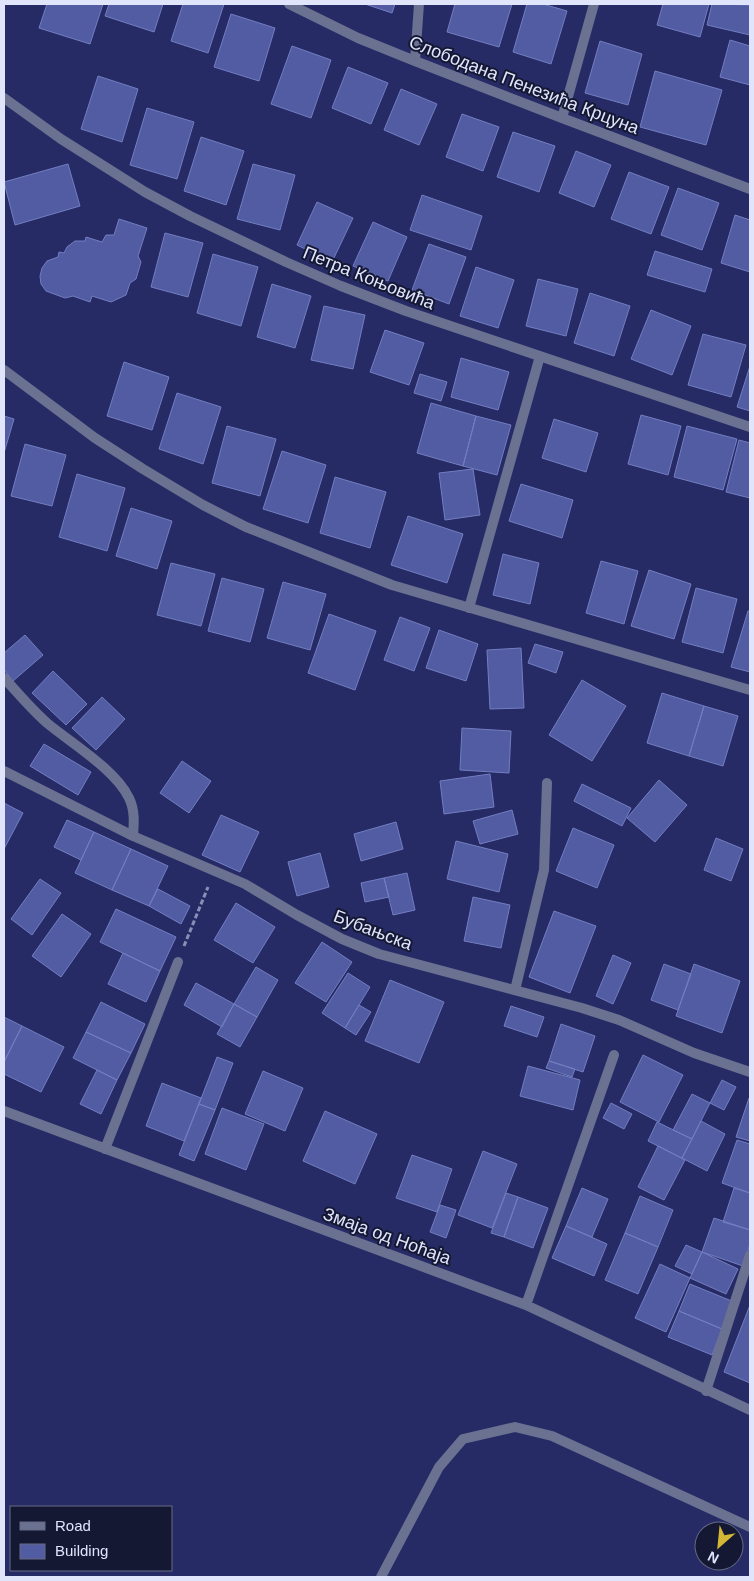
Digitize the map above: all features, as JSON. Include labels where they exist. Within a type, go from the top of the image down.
[{"type":"street","name":"Слободана Пенезића Крцуна","points":[[290,4],[358,38],[415,61],[750,189]]},
{"type":"street","points":[[415,61],[419,4]]},
{"type":"street","points":[[562,118],[594,4]]},
{"type":"street","name":"Петра Коњовића","points":[[4,98],[105,168],[190,216],[340,286],[406,311],[750,427]]},
{"type":"street","points":[[469,608],[540,356]]},
{"type":"street","points":[[4,370],[41,399],[119,454],[203,505],[246,528],[392,585],[750,690]]},
{"type":"street","points":[[4,678],[45,721],[109,772],[121,785],[130,799],[134,815],[133,836]]},
{"type":"street","name":"Бубањска","points":[[4,771],[133,836],[245,884],[342,939],[379,954],[619,1020],[694,1053],[750,1072]]},
{"type":"street","points":[[515,990],[544,870],[547,783]]},
{"type":"street","points":[[105,1149],[178,962]]},
{"type":"street","points":[[526,1305],[614,1055]]},
{"type":"street","name":"Змаја од Ноћаја","points":[[4,1111],[526,1305],[750,1410]]},
{"type":"street","points":[[706,1391],[750,1255]]},
{"type":"street","points":[[380,1577],[439,1467],[462,1439],[515,1427],[552,1436],[750,1527]]},
{"type":"path","points":[[178,962],[215,870]]},
{"type":"building","points":[[47,4],[103,4],[90,44],[39,28]]},
{"type":"building","points":[[109,4],[163,4],[154,32],[105,16]]},
{"type":"building","points":[[183,4],[224,4],[208,53],[171,41]]},
{"type":"building","points":[[365,4],[395,4],[392,13]]},
{"type":"building","points":[[455,4],[512,4],[499,47],[447,32]]},
{"type":"building","points":[[527,4],[543,4],[567,11],[551,64],[513,52]]},
{"type":"building","points":[[663,4],[709,4],[700,37],[657,25]]},
{"type":"building","points":[[712,4],[750,5],[750,35],[707,25]]},
{"type":"building","points":[[231,14],[275,28],[259,81],[214,67]]},
{"type":"building","points":[[730,40],[750,46],[750,85],[720,77]]},
{"type":"building","points":[[600,41],[642,54],[628,105],[585,93]]},
{"type":"building","points":[[292,46],[331,60],[311,118],[271,104]]},
{"type":"building","points":[[348,67],[388,83],[371,124],[332,108]]},
{"type":"building","points":[[655,71],[722,90],[706,145],[640,127]]},
{"type":"building","points":[[98,76],[138,89],[122,142],[81,129]]},
{"type":"building","points":[[401,89],[437,104],[419,145],[384,130]]},
{"type":"building","points":[[147,108],[194,122],[177,179],[130,165]]},
{"type":"building","points":[[462,114],[499,127],[483,171],[446,157]]},
{"type":"building","points":[[513,132],[555,146],[539,192],[497,177]]},
{"type":"building","points":[[201,137],[244,151],[226,205],[184,191]]},
{"type":"building","points":[[576,151],[611,165],[594,207],[559,193]]},
{"type":"building","points":[[68,164],[80,206],[15,225],[4,182]]},
{"type":"building","points":[[253,164],[295,175],[280,230],[237,219]]},
{"type":"building","points":[[629,172],[669,187],[651,234],[611,219]]},
{"type":"building","points":[[678,188],[719,203],[702,250],[661,235]]},
{"type":"building","points":[[422,195],[482,216],[471,250],[410,230]]},
{"type":"building","points":[[317,202],[353,218],[332,262],[297,245]]},
{"type":"building","points":[[735,215],[750,220],[750,272],[721,263]]},
{"type":"building","points":[[119,219],[147,228],[138,256],[141,262],[136,279],[130,283],[126,295],[111,302],[92,296],[90,302],[73,296],[65,298],[46,291],[41,284],[40,276],[42,268],[47,261],[58,257],[59,252],[64,253],[67,247],[75,241],[85,241],[86,237],[102,242],[106,235],[114,235]]},
{"type":"building","points":[[373,222],[407,237],[388,281],[353,266]]},
{"type":"building","points":[[165,233],[203,243],[188,297],[151,287]]},
{"type":"building","points":[[429,244],[466,257],[449,304],[412,290]]},
{"type":"building","points":[[655,251],[712,269],[705,292],[647,275]]},
{"type":"building","points":[[213,254],[258,267],[241,326],[197,313]]},
{"type":"building","points":[[476,267],[514,280],[498,328],[460,316]]},
{"type":"building","points":[[538,279],[578,289],[566,336],[526,326]]},
{"type":"building","points":[[272,284],[311,296],[295,348],[257,337]]},
{"type":"building","points":[[590,293],[630,306],[614,356],[574,343]]},
{"type":"building","points":[[324,306],[365,315],[353,369],[311,360]]},
{"type":"building","points":[[651,310],[691,326],[672,375],[631,359]]},
{"type":"building","points":[[385,330],[424,343],[409,385],[370,372]]},
{"type":"building","points":[[703,334],[746,345],[731,397],[688,385]]},
{"type":"building","points":[[461,358],[509,372],[498,410],[451,397]]},
{"type":"building","points":[[124,362],[169,377],[152,430],[107,416]]},
{"type":"building","points":[[750,366],[750,411],[737,407]]},
{"type":"building","points":[[420,374],[447,382],[441,401],[414,393]]},
{"type":"building","points":[[177,393],[221,407],[203,464],[159,449]]},
{"type":"building","points":[[431,403],[476,416],[463,466],[417,453]]},
{"type":"building","points":[[641,415],[681,426],[668,475],[628,464]]},
{"type":"building","points":[[4,416],[14,419],[4,453]]},
{"type":"building","points":[[476,416],[511,425],[497,475],[463,466]]},
{"type":"building","points":[[554,419],[598,433],[586,472],[542,458]]},
{"type":"building","points":[[227,426],[276,439],[260,496],[212,483]]},
{"type":"building","points":[[687,426],[737,439],[723,490],[674,477]]},
{"type":"building","points":[[739,440],[750,443],[750,498],[726,492]]},
{"type":"building","points":[[25,444],[66,455],[52,506],[11,496]]},
{"type":"building","points":[[282,451],[326,465],[308,523],[263,509]]},
{"type":"building","points":[[473,469],[480,515],[445,520],[439,473]]},
{"type":"building","points":[[77,474],[125,488],[107,551],[59,537]]},
{"type":"building","points":[[335,477],[386,492],[370,548],[320,533]]},
{"type":"building","points":[[521,484],[573,500],[562,538],[509,521]]},
{"type":"building","points":[[131,508],[172,521],[157,569],[116,556]]},
{"type":"building","points":[[408,516],[463,534],[447,583],[391,565]]},
{"type":"building","points":[[503,554],[539,563],[530,604],[493,595]]},
{"type":"building","points":[[601,561],[638,571],[624,624],[586,613]]},
{"type":"building","points":[[171,563],[215,574],[201,626],[157,615]]},
{"type":"building","points":[[649,570],[691,584],[674,639],[631,626]]},
{"type":"building","points":[[222,578],[264,589],[250,642],[208,631]]},
{"type":"building","points":[[283,582],[326,594],[310,650],[267,638]]},
{"type":"building","points":[[696,588],[737,599],[723,653],[682,642]]},
{"type":"building","points":[[748,611],[750,611],[750,672],[731,667]]},
{"type":"building","points":[[329,614],[376,631],[355,690],[308,673]]},
{"type":"building","points":[[400,617],[430,628],[414,671],[384,660]]},
{"type":"building","points":[[439,630],[478,644],[466,681],[426,668]]},
{"type":"building","points":[[25,635],[43,655],[13,681],[4,670],[4,653]]},
{"type":"building","points":[[535,644],[563,652],[556,673],[528,663]]},
{"type":"building","points":[[521,648],[524,708],[490,709],[487,650]]},
{"type":"building","points":[[53,671],[87,704],[66,725],[32,693]]},
{"type":"building","points":[[582,680],[626,706],[592,761],[549,735]]},
{"type":"building","points":[[662,693],[704,706],[689,756],[647,743]]},
{"type":"building","points":[[102,697],[125,719],[96,750],[72,728]]},
{"type":"building","points":[[704,706],[738,716],[723,766],[689,756]]},
{"type":"building","points":[[462,728],[511,731],[509,773],[460,770]]},
{"type":"building","points":[[44,744],[91,772],[78,795],[30,766]]},
{"type":"building","points":[[182,761],[211,781],[189,813],[160,793]]},
{"type":"building","points":[[490,774],[494,807],[444,814],[440,781]]},
{"type":"building","points":[[659,780],[687,805],[655,842],[627,818]]},
{"type":"building","points":[[582,784],[631,808],[622,826],[574,801]]},
{"type":"building","points":[[4,803],[23,813],[4,849]]},
{"type":"building","points":[[512,810],[518,834],[480,844],[473,821]]},
{"type":"building","points":[[221,815],[259,832],[240,872],[202,855]]},
{"type":"building","points":[[67,820],[94,832],[81,860],[54,847]]},
{"type":"building","points":[[396,822],[403,849],[361,861],[354,834]]},
{"type":"building","points":[[573,828],[614,845],[597,888],[556,871]]},
{"type":"building","points":[[94,832],[131,849],[112,890],[75,873]]},
{"type":"building","points":[[716,838],[743,849],[731,881],[704,870]]},
{"type":"building","points":[[456,841],[508,854],[499,892],[447,879]]},
{"type":"building","points":[[131,849],[168,866],[149,906],[112,890]]},
{"type":"building","points":[[320,853],[329,887],[297,896],[288,862]]},
{"type":"building","points":[[407,873],[415,910],[393,915],[384,878]]},
{"type":"building","points":[[384,878],[389,897],[365,902],[361,883]]},
{"type":"building","points":[[40,879],[61,893],[32,935],[11,919]]},
{"type":"building","points":[[158,889],[190,906],[181,924],[149,906]]},
{"type":"building","points":[[473,897],[510,905],[501,948],[464,941]]},
{"type":"building","points":[[236,903],[275,927],[253,963],[214,940]]},
{"type":"building","points":[[116,909],[176,937],[160,971],[100,942]]},
{"type":"building","points":[[554,911],[596,926],[570,993],[529,977]]},
{"type":"building","points":[[62,914],[91,934],[61,977],[32,956]]},
{"type":"building","points":[[322,942],[352,962],[326,1002],[295,983]]},
{"type":"building","points":[[123,953],[160,971],[146,1002],[108,984]]},
{"type":"building","points":[[613,955],[631,963],[613,1004],[596,996]]},
{"type":"building","points":[[664,964],[691,974],[678,1010],[651,1000]]},
{"type":"building","points":[[694,964],[740,981],[722,1033],[676,1016]]},
{"type":"building","points":[[256,967],[278,980],[257,1017],[234,1004]]},
{"type":"building","points":[[348,973],[370,987],[345,1028],[322,1013]]},
{"type":"building","points":[[390,980],[444,1002],[419,1063],[365,1041]]},
{"type":"building","points":[[196,983],[234,1004],[222,1027],[184,1005]]},
{"type":"building","points":[[101,1002],[145,1024],[131,1053],[86,1032]]},
{"type":"building","points":[[234,1004],[257,1017],[240,1047],[217,1034]]},
{"type":"building","points":[[359,1005],[371,1012],[356,1035],[345,1028]]},
{"type":"building","points":[[511,1006],[544,1017],[537,1037],[504,1026]]},
{"type":"building","points":[[4,1017],[22,1026],[4,1062]]},
{"type":"building","points":[[561,1024],[595,1036],[583,1072],[549,1061]]},
{"type":"building","points":[[22,1026],[64,1047],[41,1092],[4,1074],[4,1062]]},
{"type":"building","points":[[86,1032],[131,1053],[117,1080],[73,1058]]},
{"type":"building","points":[[643,1055],[683,1075],[659,1122],[620,1102]]},
{"type":"building","points":[[217,1057],[233,1063],[215,1110],[199,1104]]},
{"type":"building","points":[[549,1061],[575,1069],[572,1077],[546,1068]]},
{"type":"building","points":[[528,1066],[580,1080],[573,1110],[520,1096]]},
{"type":"building","points":[[97,1070],[117,1080],[101,1114],[80,1104]]},
{"type":"building","points":[[263,1071],[303,1088],[285,1131],[245,1114]]},
{"type":"building","points":[[722,1080],[736,1087],[724,1110],[710,1103]]},
{"type":"building","points":[[162,1083],[201,1098],[184,1141],[146,1126]]},
{"type":"building","points":[[692,1094],[710,1103],[692,1139],[673,1130]]},
{"type":"building","points":[[750,1098],[750,1141],[736,1137]]},
{"type":"building","points":[[611,1103],[632,1114],[624,1129],[603,1118]]},
{"type":"building","points":[[199,1104],[215,1110],[194,1161],[179,1155]]},
{"type":"building","points":[[222,1108],[264,1124],[246,1170],[205,1154]]},
{"type":"building","points":[[325,1111],[377,1134],[355,1184],[303,1161]]},
{"type":"building","points":[[701,1121],[725,1134],[707,1171],[682,1158]]},
{"type":"building","points":[[657,1122],[692,1139],[682,1158],[648,1141]]},
{"type":"building","points":[[737,1140],[750,1144],[750,1193],[722,1183]]},
{"type":"building","points":[[658,1146],[685,1160],[664,1200],[638,1187]]},
{"type":"building","points":[[483,1151],[517,1164],[492,1228],[458,1215]]},
{"type":"building","points":[[412,1155],[452,1169],[437,1212],[396,1198]]},
{"type":"building","points":[[582,1188],[608,1199],[592,1237],[566,1226]]},
{"type":"building","points":[[734,1188],[750,1193],[750,1230],[723,1222]]},
{"type":"building","points":[[506,1193],[518,1197],[504,1237],[491,1233]]},
{"type":"building","points":[[640,1196],[673,1210],[658,1247],[625,1233]]},
{"type":"building","points":[[518,1197],[548,1208],[533,1248],[504,1237]]},
{"type":"building","points":[[440,1205],[456,1210],[446,1238],[430,1232]]},
{"type":"building","points":[[714,1218],[750,1230],[750,1244],[743,1266],[702,1252]]},
{"type":"building","points":[[566,1226],[607,1244],[594,1276],[552,1258]]},
{"type":"building","points":[[625,1233],[658,1247],[638,1294],[605,1280]]},
{"type":"building","points":[[686,1245],[702,1252],[692,1274],[675,1266]]},
{"type":"building","points":[[702,1252],[738,1269],[726,1294],[690,1278]]},
{"type":"building","points":[[660,1264],[690,1278],[666,1332],[635,1318]]},
{"type":"building","points":[[690,1284],[734,1302],[722,1329],[679,1311]]},
{"type":"building","points":[[750,1305],[750,1383],[724,1372]]},
{"type":"building","points":[[679,1311],[722,1329],[712,1355],[668,1337]]}]
